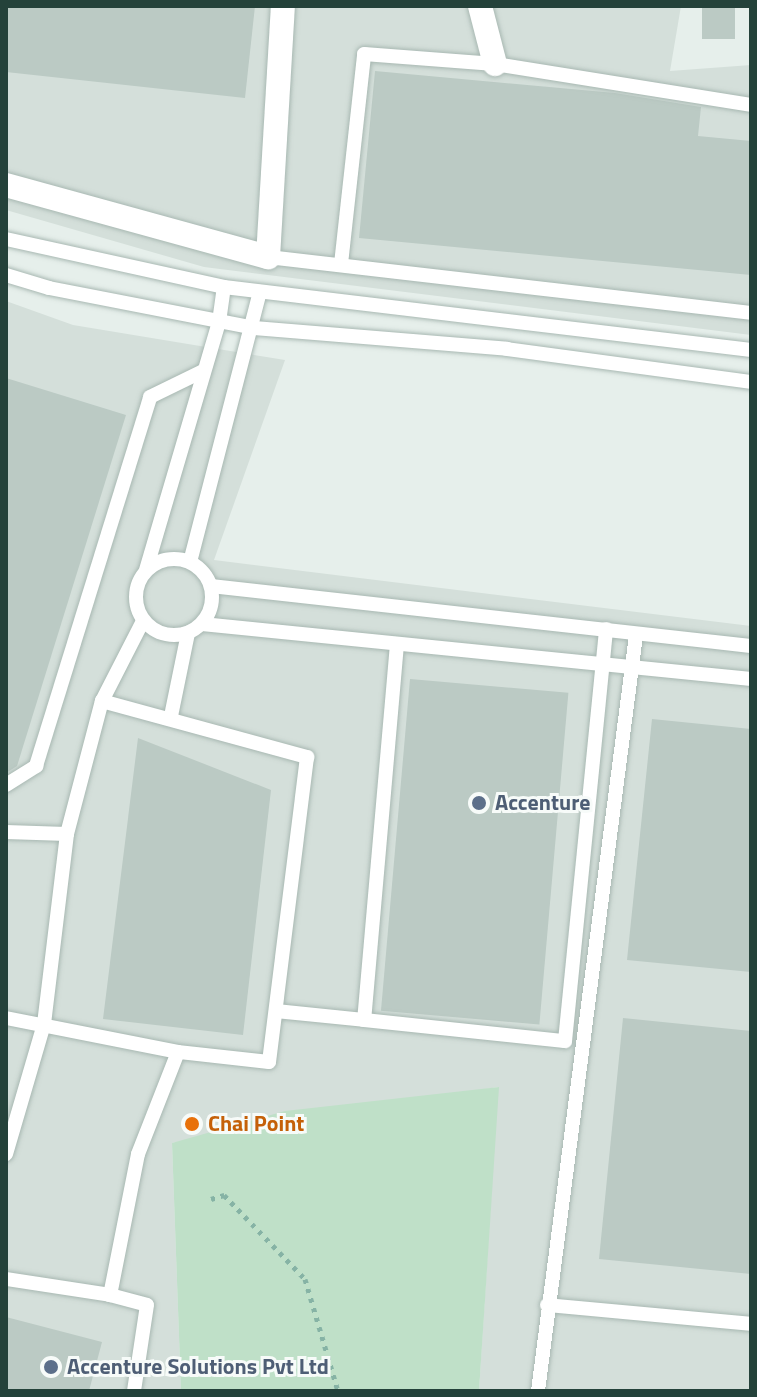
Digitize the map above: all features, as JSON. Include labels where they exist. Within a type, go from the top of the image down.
[{"type":"street","points":[[6,185],[268,257],[283,6]]},
{"type":"street","points":[[480,6],[495,64]]},
{"type":"lane","points":[[341,264],[364,54],[495,64],[751,105]]},
{"type":"lane","points":[[6,239],[224,287],[751,350]]},
{"type":"lane","points":[[268,257],[751,313]]},
{"type":"lane","points":[[6,275],[254,328],[507,349],[751,382]]},
{"type":"lane","points":[[146,570],[166,559],[190,562],[211,586],[211,606],[202,624],[188,633],[172,636],[143,621],[135,600],[219,322],[224,287]]},
{"type":"lane","points":[[190,562],[254,328],[260,292]]},
{"type":"lane","points":[[507,349],[513,322]]},
{"type":"lane","points":[[6,785],[36,766],[150,397],[203,371]]},
{"type":"lane","points":[[211,586],[751,646]]},
{"type":"lane","points":[[6,1154],[44,1024],[67,834],[102,701],[143,621]]},
{"type":"lane","points":[[202,624],[751,679]]},
{"type":"lane","points":[[276,1011],[565,1041],[606,629]]},
{"type":"lane","points":[[171,716],[188,633]]},
{"type":"lane","points":[[538,1391],[636,635]]},
{"type":"lane","points":[[364,1020],[397,644]]},
{"type":"lane","points":[[6,1018],[178,1052],[269,1062],[307,757],[171,716],[102,701]]},
{"type":"lane","points":[[6,832],[67,834]]},
{"type":"lane","points":[[110,1295],[138,1154],[178,1052]]},
{"type":"lane","points":[[6,1279],[110,1295],[147,1305],[134,1391]]},
{"type":"lane","points":[[547,1305],[751,1324]]},
{"type":"path","points":[[211,1199],[224,1195],[305,1279],[338,1391]]},
{"type":"shaded area","points":[[6,6],[681,6],[670,71],[751,65],[751,335],[204,267],[6,210]]},
{"type":"shaded area","points":[[6,301],[73,325],[285,360],[214,560],[751,626],[751,1391],[479,1391],[498,1087],[172,1143],[181,1391],[6,1391]]},
{"type":"green space","points":[[499,1087],[479,1391],[181,1391],[172,1143],[285,1111]]},
{"type":"building","points":[[6,6],[255,6],[245,98],[6,72]]},
{"type":"building","points":[[702,6],[735,6],[735,39],[702,39]]},
{"type":"building","points":[[375,71],[615,93],[701,107],[698,136],[751,141],[751,275],[359,238]]},
{"type":"building","points":[[6,378],[126,415],[17,766],[6,773]]},
{"type":"building","name":"Accenture","points":[[410,679],[568,693],[539,1025],[381,1011]]},
{"type":"building","points":[[652,719],[751,729],[751,972],[627,960]]},
{"type":"building","points":[[138,738],[271,790],[243,1035],[103,1019]]},
{"type":"building","points":[[623,1018],[751,1031],[751,1274],[599,1259]]},
{"type":"building","name":"Accenture Solutions Pvt Ltd","points":[[6,1317],[102,1342],[89,1391],[6,1391]]},
{"type":"place","name":"Accenture","points":[[479,803]]},
{"type":"place","name":"Chai Point","points":[[192,1124]]},
{"type":"place","name":"Accenture Solutions Pvt Ltd","points":[[51,1367]]}]
